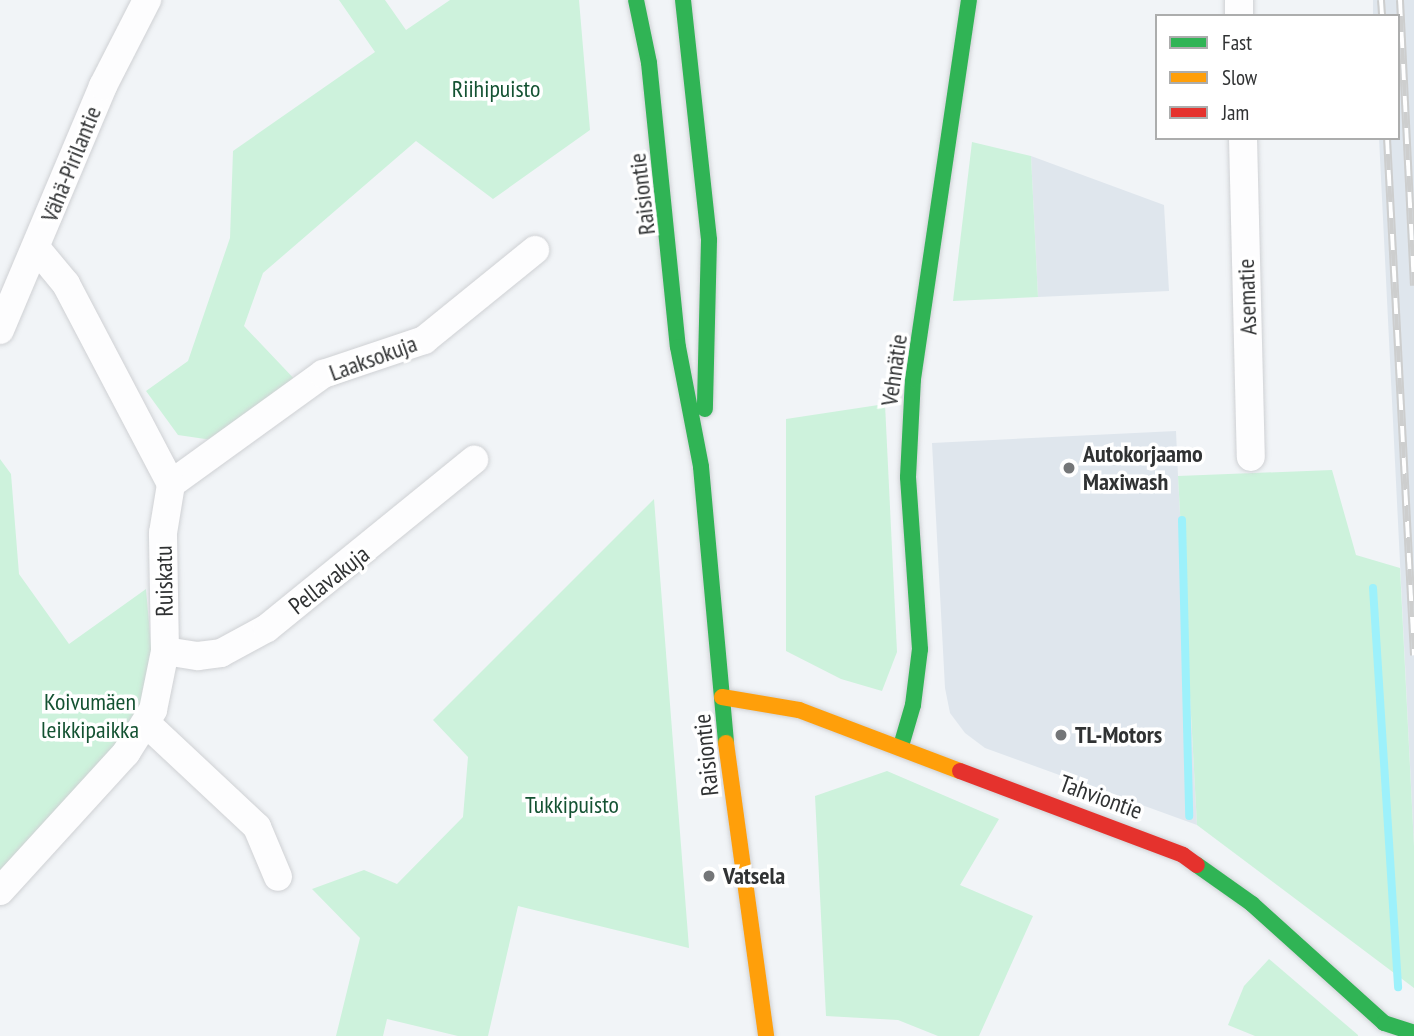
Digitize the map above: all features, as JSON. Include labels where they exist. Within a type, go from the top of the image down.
[{"type":"street","name":"Vähä-Pirilantie","points":[[0,330],[37,250],[103,86],[147,0]]},
{"type":"street","name":"Raisiontie","points":[[636,0],[649,63],[678,347],[701,467],[722,697],[766,1036]]},
{"type":"street","name":"Raisiontie","points":[[682,0],[691,44],[709,240],[709,332],[701,467]]},
{"type":"street","name":"Vehnätie","points":[[901,746],[913,705],[920,649],[908,477],[913,380],[969,0]]},
{"type":"street","name":"Asematie","points":[[1243,140],[1251,457]]},
{"type":"street","points":[[37,250],[66,284],[171,484]]},
{"type":"street","name":"Laaksokuja","points":[[171,484],[323,374],[424,340],[535,250]]},
{"type":"street","name":"Pellavakuja","points":[[165,651],[198,656],[221,653],[268,628],[474,460]]},
{"type":"street","name":"Ruiskatu","points":[[0,891],[126,753],[146,723],[161,682],[165,651],[163,533],[171,484]]},
{"type":"street","name":"Tahviontie","points":[[722,697],[799,710],[901,746],[1183,855],[1252,904],[1384,1023],[1414,1033]]},
{"type":"street","points":[[146,723],[257,827],[278,877]]},
{"type":"shaded area","points":[[1373,0],[1414,0],[1414,846],[1379,140],[1400,140],[1400,14],[1373,14]]},
{"type":"shaded area","points":[[1031,156],[1164,205],[1169,291],[1038,297]]},
{"type":"shaded area","points":[[1176,431],[1197,825],[985,748],[965,733],[950,713],[945,688],[932,443]]},
{"type":"green space","name":"Riihipuisto","points":[[339,0],[385,0],[406,30],[450,0],[579,0],[590,130],[493,199],[416,141],[263,273],[244,326],[300,385],[212,440],[178,435],[146,391],[188,361],[230,238],[233,151],[375,52]]},
{"type":"green space","points":[[972,142],[1031,156],[1038,297],[953,301]]},
{"type":"green space","points":[[885,404],[897,652],[882,691],[841,679],[786,651],[786,419]]},
{"type":"green space","name":"Koivumäen leikkipaikka","points":[[0,459],[11,474],[19,574],[69,644],[146,589],[153,668],[146,708],[121,750],[0,872]]},
{"type":"green space","points":[[1332,470],[1356,555],[1400,568],[1414,846],[1414,988],[1197,825],[1178,476]]},
{"type":"green space","name":"Tukkipuisto","points":[[654,499],[689,948],[518,906],[488,1036],[458,1036],[387,1019],[383,1036],[336,1036],[360,938],[312,889],[364,870],[397,884],[463,817],[468,757],[433,720]]},
{"type":"green space","points":[[887,771],[999,819],[960,885],[1033,916],[979,1036],[938,1036],[898,1020],[826,1016],[815,796]]},
{"type":"green space","points":[[1269,959],[1358,1036],[1255,1036],[1228,1025],[1244,986]]},
{"type":"waterway","points":[[1182,520],[1189,816]]},
{"type":"waterway","points":[[1373,588],[1398,987]]},
{"type":"railway","points":[[1381,0],[1382,14]]},
{"type":"railway","points":[[1400,0],[1414,286]]},
{"type":"railway","points":[[1387,140],[1414,655]]},
{"type":"traffic: fast","points":[[636,0],[649,63],[678,347],[701,467],[726,743]]},
{"type":"traffic: fast","points":[[683,0],[709,240],[705,409]]},
{"type":"traffic: fast","points":[[901,746],[913,705],[920,649],[908,477],[913,379],[969,0]]},
{"type":"traffic: fast","points":[[1197,865],[1252,904],[1384,1023],[1414,1033]]},
{"type":"traffic: slow","points":[[722,697],[799,710],[960,771]]},
{"type":"traffic: slow","points":[[726,743],[766,1036]]},
{"type":"traffic: jam","points":[[960,771],[1183,855],[1197,865]]},
{"type":"place","name":"Autokorjaamo Maxiwash","points":[[1069,468]]},
{"type":"place","name":"TL-Motors","points":[[1061,735]]},
{"type":"place","name":"Vatsela","points":[[709,876]]}]
